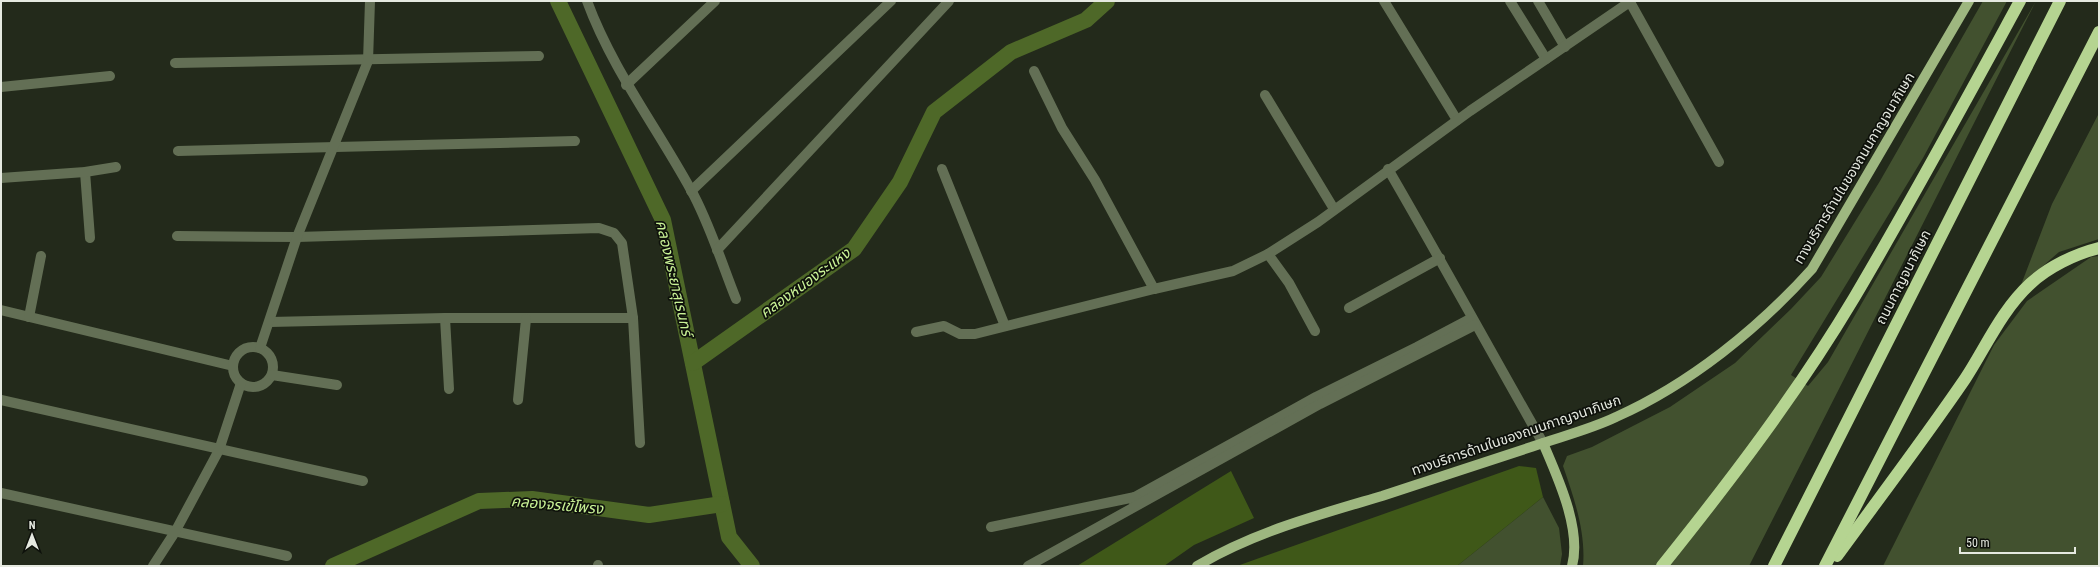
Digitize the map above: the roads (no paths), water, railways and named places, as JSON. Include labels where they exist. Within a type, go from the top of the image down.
[{"type":"highway","points":[[1662,566],[1714,502],[1800,381],[1853,298],[2020,1]]},
{"type":"highway","name":"ถนนกาญจนาภิเษก","points":[[1774,566],[2060,1]]},
{"type":"highway","points":[[1825,566],[2099,32]]},
{"type":"highway","points":[[1830,566],[1965,379],[2010,305],[2031,283],[2058,265],[2081,253],[2099,248]]},
{"type":"main road","name":"ทางบริการด้านในของถนนกาญจนาภิเษก","points":[[1197,566],[1224,550],[1272,530],[1616,418],[1665,392],[1727,348],[1782,302],[1812,269],[1830,241],[1969,1]]},
{"type":"main road","points":[[1543,443],[1568,503],[1574,546],[1572,566]]},
{"type":"street","points":[[260,348],[270,322],[297,237],[368,61],[370,1]]},
{"type":"street","points":[[587,1],[597,28],[626,85],[691,191],[717,250],[736,299]]},
{"type":"street","points":[[626,85],[715,1]]},
{"type":"street","points":[[691,191],[891,1]]},
{"type":"street","points":[[717,250],[949,1]]},
{"type":"street","points":[[1384,1],[1457,120]]},
{"type":"street","points":[[1510,1],[1546,59]]},
{"type":"street","points":[[1538,1],[1565,47]]},
{"type":"street","points":[[916,332],[944,326],[960,334],[975,334],[1154,289],[1233,272],[1268,254],[1318,222],[1457,120],[1630,1],[1719,162]]},
{"type":"street","points":[[175,63],[368,61],[539,56]]},
{"type":"street","points":[[1034,71],[1062,128],[1094,180],[1154,289]]},
{"type":"street","points":[[1,87],[110,76]]},
{"type":"street","points":[[1265,95],[1334,209]]},
{"type":"street","points":[[178,151],[575,141]]},
{"type":"street","points":[[1,178],[85,172],[116,167]]},
{"type":"street","points":[[942,169],[1005,326]]},
{"type":"street","points":[[1388,170],[1440,258],[1543,443]]},
{"type":"street","points":[[85,172],[90,238]]},
{"type":"street","points":[[177,236],[297,237],[600,228],[614,233],[622,243],[633,318],[640,443]]},
{"type":"street","points":[[1268,254],[1289,283],[1315,331]]},
{"type":"street","points":[[30,317],[41,256]]},
{"type":"street","points":[[1349,308],[1440,258]]},
{"type":"street","points":[[1,310],[233,366]]},
{"type":"street","points":[[270,322],[445,318],[633,318]]},
{"type":"street","points":[[445,318],[448,389]]},
{"type":"street","points":[[518,400],[526,319]]},
{"type":"street","points":[[1028,566],[1316,397],[1474,321]]},
{"type":"street","points":[[253,347],[260,348],[272,358],[274,367],[272,375],[261,386],[248,386],[241,383],[235,376],[233,366],[239,353],[253,347]]},
{"type":"street","points":[[272,375],[337,385]]},
{"type":"street","points":[[153,566],[175,532],[219,450],[241,383]]},
{"type":"street","points":[[1,400],[363,481]]},
{"type":"street","points":[[1,492],[287,556]]},
{"type":"street","points":[[991,527],[1137,502]]},
{"type":"waterway","name":"คลองพระยาสุเรนทร์","points":[[558,1],[663,220],[729,537],[752,566]]},
{"type":"waterway","name":"คลองหนองระแหง","points":[[693,363],[854,249],[900,182],[934,112],[1011,52],[1086,20],[1107,1]]},
{"type":"waterway","name":"คลองจรเข้โพรง","points":[[333,566],[479,501],[532,499],[649,515],[722,504]]}]
